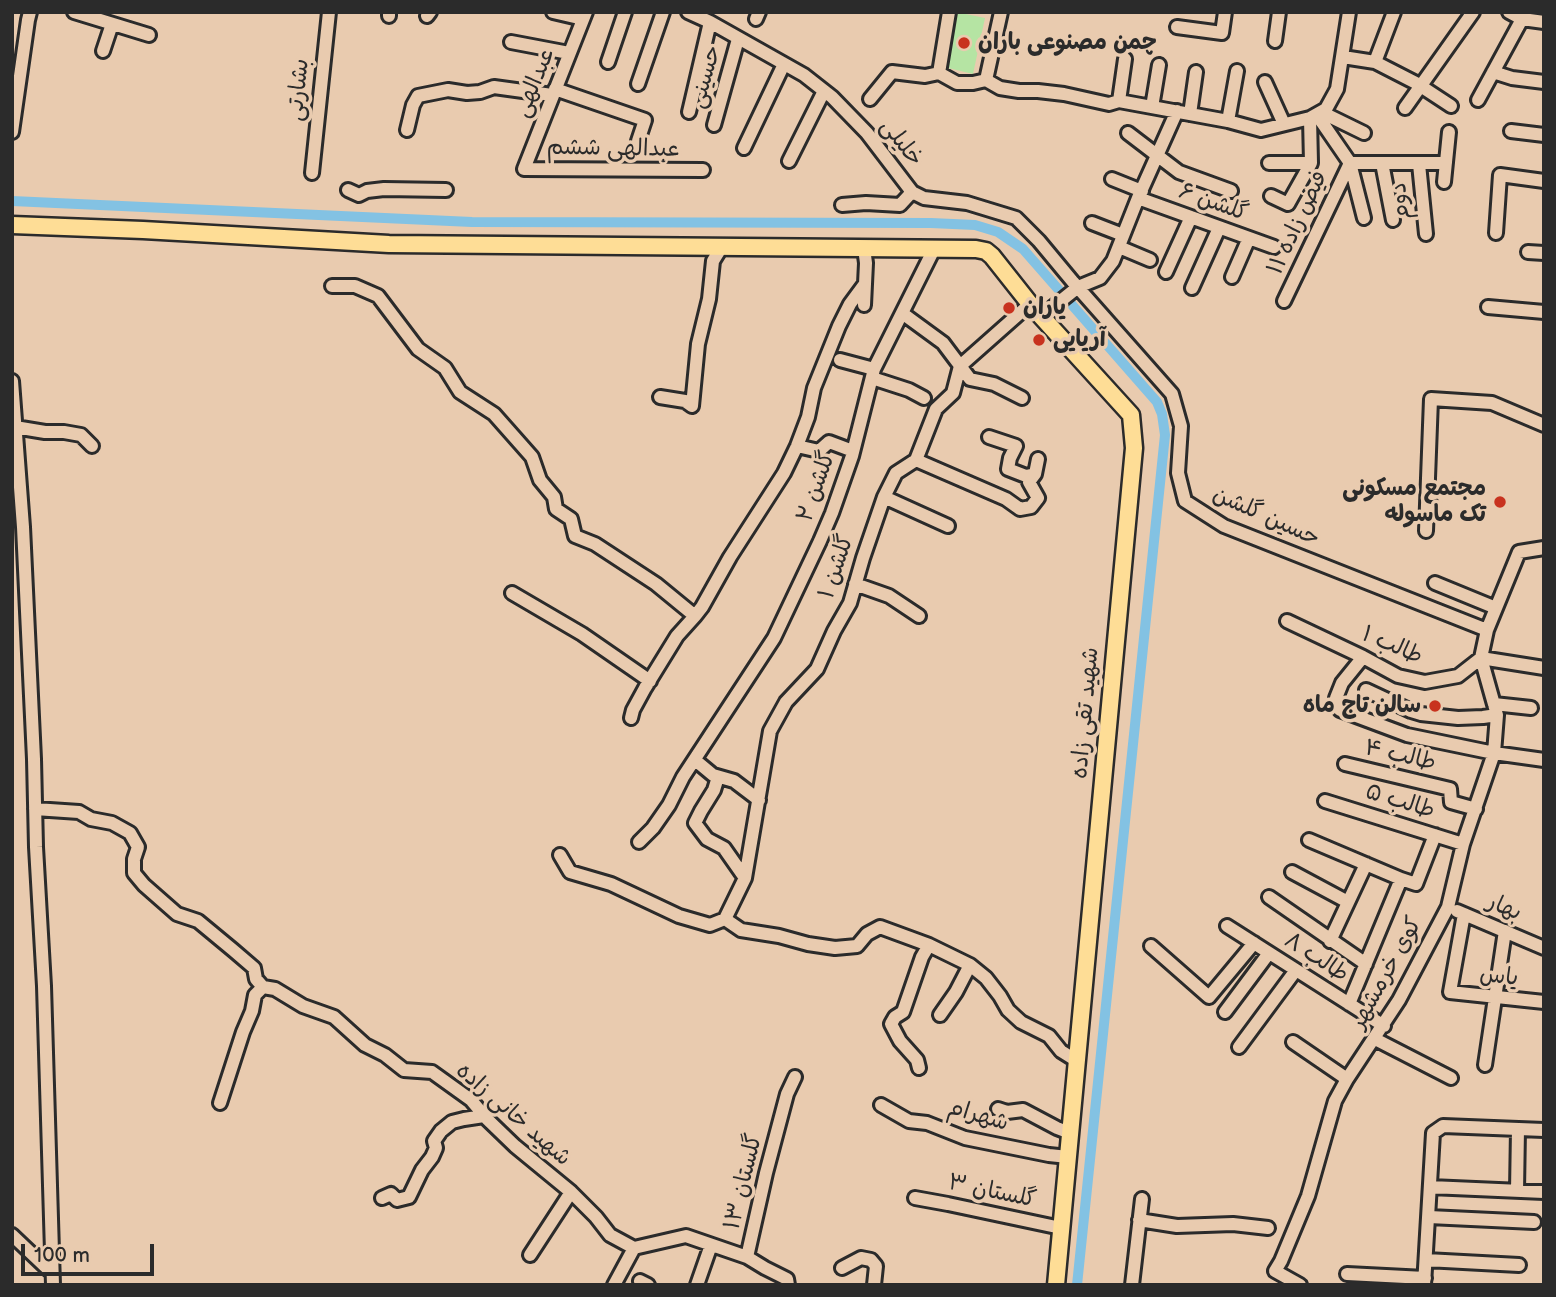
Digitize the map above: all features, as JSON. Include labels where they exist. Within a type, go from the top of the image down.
[{"type":"main road","name":"شهید تقی زاده","points":[[12,225],[389,244],[986,251],[1030,304],[1131,415],[1134,448],[1056,1285]]},
{"type":"street","points":[[12,132],[30,12]]},
{"type":"street","points":[[74,12],[149,35]]},
{"type":"street","name":"بشارتی","points":[[312,173],[329,12]]},
{"type":"street","points":[[552,12],[584,16]]},
{"type":"street","points":[[608,62],[625,12]]},
{"type":"street","points":[[638,84],[663,12]]},
{"type":"street","name":"خلیلی","points":[[688,12],[804,75],[867,133],[912,191],[923,198],[967,203],[1016,218],[1040,241],[1078,287]]},
{"type":"street","points":[[939,72],[949,12]]},
{"type":"street","points":[[986,80],[1001,12]]},
{"type":"street","points":[[1177,27],[1222,33],[1225,12]]},
{"type":"street","points":[[1275,41],[1279,12]]},
{"type":"street","points":[[870,99],[892,72],[925,76],[939,72],[957,83],[986,80],[1009,90],[1064,94],[1109,104],[1119,101],[1228,121],[1261,130],[1316,115],[1326,109],[1337,89],[1349,12]]},
{"type":"street","points":[[1375,62],[1395,12]]},
{"type":"street","points":[[1405,108],[1473,12]]},
{"type":"street","points":[[1509,12],[1522,19],[1544,22]]},
{"type":"street","name":"عبدالهی","points":[[524,169],[584,16]]},
{"type":"street","points":[[1478,100],[1522,19]]},
{"type":"street","points":[[690,112],[710,22]]},
{"type":"street","points":[[103,51],[112,24]]},
{"type":"street","name":"حسینی","points":[[714,125],[738,39]]},
{"type":"street","points":[[511,42],[569,53]]},
{"type":"street","points":[[1343,57],[1375,62],[1451,106]]},
{"type":"street","points":[[1119,101],[1125,59]]},
{"type":"street","points":[[744,148],[785,64]]},
{"type":"street","points":[[1152,107],[1159,65]]},
{"type":"street","points":[[1228,121],[1237,71]]},
{"type":"street","points":[[1042,316],[1078,287],[1100,278],[1114,261],[1157,155],[1184,113],[1196,72]]},
{"type":"street","points":[[1493,72],[1512,78],[1544,82]]},
{"type":"street","points":[[1265,82],[1284,124]]},
{"type":"street","points":[[407,130],[418,96],[448,90],[480,92],[494,87],[554,92],[645,120],[638,141]]},
{"type":"street","points":[[789,161],[824,91]]},
{"type":"street","points":[[1316,115],[1364,133]]},
{"type":"street","points":[[1316,115],[1350,163],[1364,218]]},
{"type":"street","points":[[1271,195],[1288,204],[1311,163],[1316,115]]},
{"type":"street","points":[[1511,131],[1544,135]]},
{"type":"street","points":[[1444,182],[1450,132]]},
{"type":"street","points":[[1128,133],[1179,172],[1231,191]]},
{"type":"street","points":[[1269,163],[1311,163]]},
{"type":"street","points":[[1350,163],[1446,163]]},
{"type":"street","name":"فیض زاده ۱۱","points":[[1284,301],[1350,163]]},
{"type":"street","points":[[1382,163],[1392,220]]},
{"type":"street","name":"دوم","points":[[1419,164],[1426,234]]},
{"type":"street","name":"عبدالهی ششم","points":[[524,169],[703,170]]},
{"type":"street","points":[[1496,233],[1500,176],[1544,181]]},
{"type":"street","name":"گلشن ۶","points":[[1112,179],[1140,195],[1191,217],[1274,247]]},
{"type":"street","points":[[348,190],[359,195],[384,188],[446,190]]},
{"type":"street","points":[[842,205],[900,205],[912,191]]},
{"type":"street","points":[[1166,272],[1191,217]]},
{"type":"street","points":[[1092,223],[1150,260]]},
{"type":"street","points":[[1192,288],[1219,228]]},
{"type":"street","points":[[1232,277],[1249,238]]},
{"type":"street","points":[[660,397],[685,401],[692,406],[698,344],[709,299],[713,261],[721,248]]},
{"type":"street","points":[[864,248],[864,304]]},
{"type":"street","name":"گلشن ۲","points":[[639,842],[669,805],[682,777],[774,638],[820,541],[853,451],[873,373],[934,249]]},
{"type":"street","points":[[1528,252],[1544,253]]},
{"type":"street","points":[[631,718],[633,710],[677,636],[702,607],[783,473],[797,446],[808,417],[814,388],[839,326],[864,285]]},
{"type":"street","points":[[332,286],[355,286],[378,296],[418,349],[445,368],[460,391],[494,414],[532,457],[540,480],[554,497],[556,509],[571,519],[575,536],[595,544],[656,584],[695,616]]},
{"type":"street","name":"حسین گلشن","points":[[1078,287],[1172,394],[1181,426],[1178,473],[1185,501],[1224,526],[1487,631]]},
{"type":"street","name":"گلشن ۱","points":[[725,919],[746,878],[770,731],[786,702],[817,669],[850,603],[884,497],[896,473],[916,460],[936,409],[953,393],[960,366],[1030,304]]},
{"type":"street","points":[[1488,307],[1544,312]]},
{"type":"street","points":[[902,313],[943,343],[970,379],[994,384],[1022,398]]},
{"type":"street","points":[[840,360],[924,398]]},
{"type":"street","points":[[12,381],[24,550],[44,986],[52,1279]]},
{"type":"street","points":[[1426,531],[1431,399],[1492,403],[1544,425]]},
{"type":"street","points":[[15,427],[81,435],[92,446]]},
{"type":"street","points":[[989,437],[1016,446],[1008,469],[1027,476],[1035,474]]},
{"type":"street","points":[[797,446],[819,451],[829,442],[853,451]]},
{"type":"street","points":[[916,460],[1006,499],[1020,509],[1031,507],[1038,498],[1029,482],[1035,474],[1038,459]]},
{"type":"street","points":[[884,497],[948,526]]},
{"type":"street","name":"کوی خرمشهر","points":[[1300,1285],[1275,1271],[1308,1196],[1335,1101],[1384,1026],[1448,907],[1463,844],[1493,753],[1495,710],[1481,658],[1487,631],[1519,552],[1544,548]]},
{"type":"street","points":[[1436,583],[1496,608]]},
{"type":"street","points":[[855,584],[889,596],[919,616]]},
{"type":"street","points":[[512,593],[582,634],[650,681]]},
{"type":"street","name":"طالب ۱","points":[[1287,621],[1398,676],[1425,682],[1458,676],[1481,658]]},
{"type":"street","points":[[1363,657],[1342,682],[1336,698],[1340,710],[1407,735],[1493,753],[1544,760]]},
{"type":"street","points":[[1481,658],[1544,667]]},
{"type":"street","points":[[1366,690],[1411,711],[1458,718],[1483,718],[1495,710],[1531,708]]},
{"type":"street","points":[[695,760],[713,775],[734,781],[759,800]]},
{"type":"street","name":"طالب ۴","points":[[1345,764],[1450,789],[1451,802],[1476,809]]},
{"type":"street","points":[[718,777],[714,790],[695,823],[707,839],[724,848],[746,878]]},
{"type":"street","name":"طالب ۵","points":[[1325,801],[1463,844]]},
{"type":"street","points":[[35,809],[79,812],[91,819],[112,822],[130,833],[138,847],[134,859],[134,873],[144,885],[177,914],[198,921],[254,968],[256,979],[263,987],[255,995],[220,1103]]},
{"type":"street","points":[[1308,840],[1416,884],[1436,835]]},
{"type":"street","points":[[560,855],[570,872],[611,884],[679,916],[710,925],[725,919],[741,930],[835,948],[857,946],[867,934],[880,927],[929,945],[970,965],[986,978],[1008,1010],[1021,1022],[1049,1036],[1061,1051],[1077,1062]]},
{"type":"street","points":[[1330,941],[1366,864]]},
{"type":"street","points":[[1292,872],[1348,902]]},
{"type":"street","points":[[1349,1004],[1401,879]]},
{"type":"street","points":[[1269,897],[1366,964]]},
{"type":"street","name":"بهار","points":[[1448,907],[1544,948]]},
{"type":"street","name":"یاس","points":[[1464,914],[1450,992],[1544,1002]]},
{"type":"street","name":"طالب ۸","points":[[1227,926],[1384,1026]]},
{"type":"street","points":[[1485,1065],[1505,931]]},
{"type":"street","points":[[1151,946],[1209,997],[1254,943]]},
{"type":"street","points":[[919,1068],[917,1060],[900,1041],[891,1024],[895,1017],[903,1012],[922,957],[929,945]]},
{"type":"street","points":[[1225,1012],[1269,953]]},
{"type":"street","points":[[940,1015],[970,965]]},
{"type":"street","points":[[1239,1047],[1296,970]]},
{"type":"street","name":"شهید خانی زاده","points":[[263,987],[275,989],[303,1006],[334,1017],[365,1045],[385,1055],[404,1070],[432,1072],[471,1100],[515,1146],[596,1217],[610,1235],[634,1248]]},
{"type":"street","points":[[1375,1039],[1451,1078]]},
{"type":"street","points":[[1293,1042],[1347,1079]]},
{"type":"street","name":"گلستان ۱۳","points":[[747,1257],[787,1094],[795,1077]]},
{"type":"street","name":"شهرام","points":[[881,1105],[909,1121],[927,1123],[965,1138],[1068,1157]]},
{"type":"street","points":[[998,1109],[1006,1112],[1023,1110],[1070,1133]]},
{"type":"street","points":[[382,1198],[391,1194],[397,1200],[409,1197],[422,1170],[432,1157],[436,1148],[434,1141],[441,1131],[452,1122],[484,1116]]},
{"type":"street","points":[[1347,1274],[1425,1282],[1433,1133],[1443,1126],[1544,1130]]},
{"type":"street","points":[[1517,1191],[1518,1129]]},
{"type":"street","points":[[1430,1187],[1544,1192]]},
{"type":"street","points":[[530,1255],[570,1192]]},
{"type":"street","name":"گلستان ۳","points":[[915,1198],[1061,1228]]},
{"type":"street","points":[[1132,1285],[1142,1199]]},
{"type":"street","points":[[1429,1217],[1534,1222]]},
{"type":"street","points":[[1139,1220],[1177,1226],[1233,1224],[1268,1228]]},
{"type":"street","points":[[12,1235],[52,1279]]},
{"type":"street","points":[[614,1285],[634,1248],[686,1236],[747,1257],[787,1279],[788,1285]]},
{"type":"street","points":[[697,1285],[711,1245]]},
{"type":"street","points":[[842,1268],[861,1258],[871,1260],[876,1266],[874,1285]]},
{"type":"street","points":[[1426,1260],[1518,1265]]},
{"type":"green space","name":"چمن مصنوعی باران","points":[[956,12],[985,18],[973,74],[944,67]]},
{"type":"waterway","points":[[12,201],[472,222],[975,225],[998,232],[1023,249],[1157,402],[1165,435],[1077,1285]]},
{"type":"place","name":"چمن مصنوعی باران","points":[[964,43]]},
{"type":"place","name":"یاران","points":[[1009,308]]},
{"type":"place","name":"آریایی","points":[[1039,340]]},
{"type":"place","name":"مجتمع مسکونی تک ماسوله","points":[[1500,502]]},
{"type":"place","name":"سالن تاج ماه","points":[[1435,706]]}]
